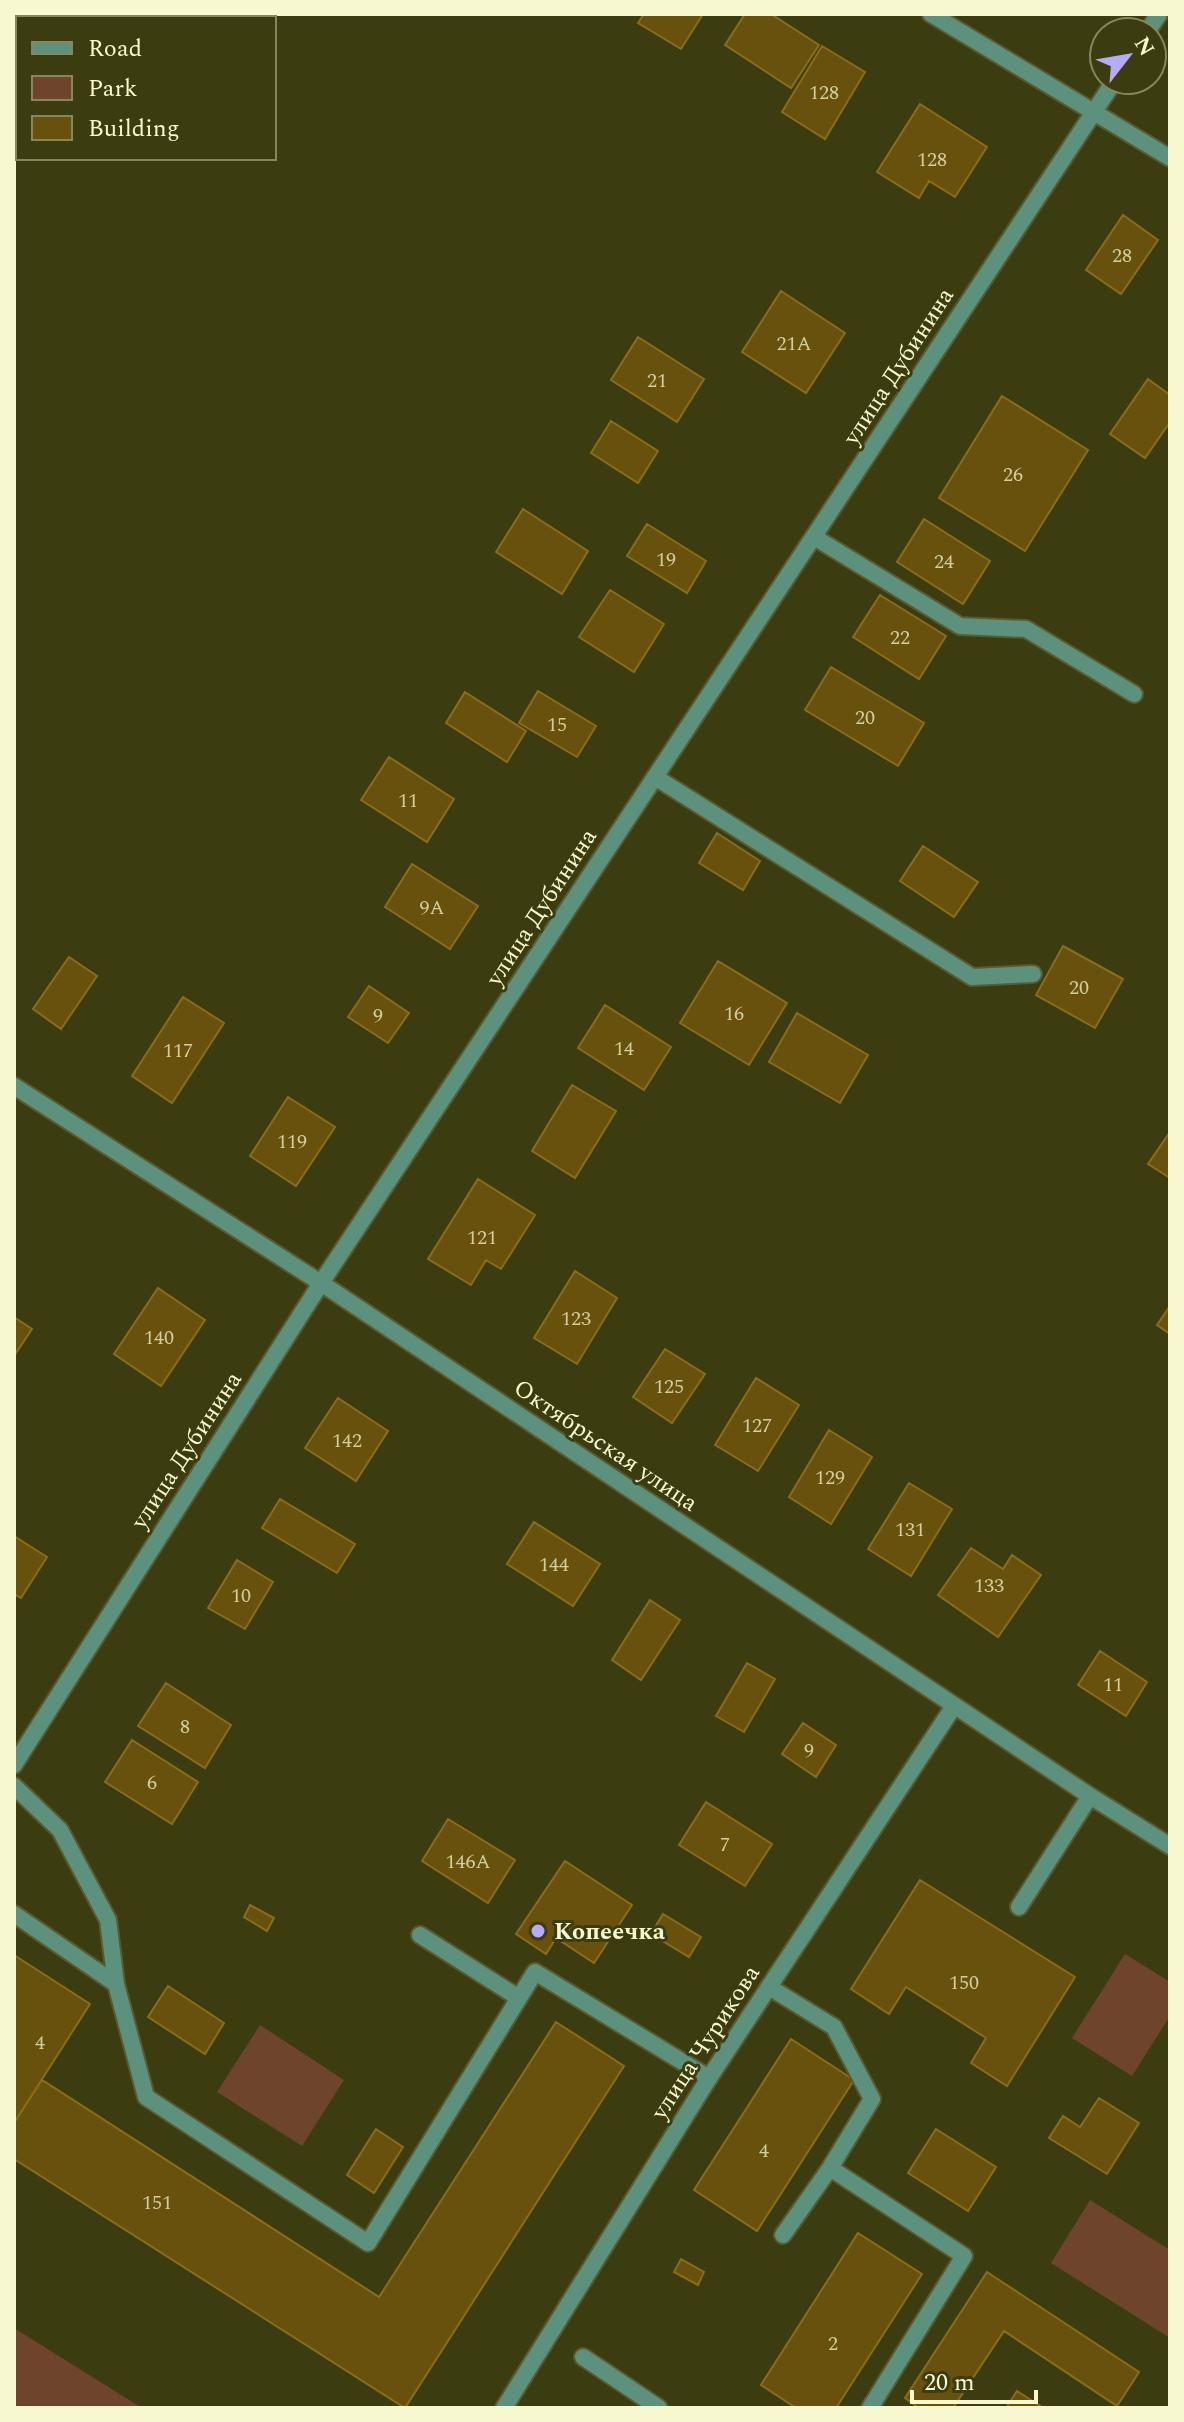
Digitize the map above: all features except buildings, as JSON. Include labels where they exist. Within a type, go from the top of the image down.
[{"type":"street","points":[[931,14],[1170,158]]},
{"type":"street","name":"улица Дубинина","points":[[14,1765],[321,1283],[1104,96]]},
{"type":"street","points":[[814,537],[960,626],[1026,629],[1134,694]]},
{"type":"street","points":[[655,777],[972,977],[1033,974]]},
{"type":"street","name":"Октябрьская улица","points":[[14,1086],[321,1283],[1090,1796],[1167,1839]]},
{"type":"street","name":"улица Чурикова","points":[[504,2408],[709,2078],[954,1706]]},
{"type":"street","points":[[14,1786],[60,1830],[108,1920],[116,1984],[146,2097],[368,2243],[535,1972],[709,2078]]},
{"type":"street","points":[[1019,1907],[1090,1796]]},
{"type":"street","points":[[14,1914],[116,1984]]},
{"type":"street","points":[[420,1935],[519,1998]]},
{"type":"street","points":[[769,1987],[834,2027],[872,2099],[830,2168],[783,2235]]},
{"type":"street","points":[[830,2168],[964,2256],[870,2408]]},
{"type":"street","points":[[583,2357],[659,2408]]},
{"type":"green space","points":[[1125,1954],[1170,1982],[1170,2016],[1132,2076],[1072,2038]]},
{"type":"green space","points":[[260,2025],[344,2080],[302,2146],[217,2092]]},
{"type":"green space","points":[[1090,2200],[1170,2250],[1170,2338],[1051,2263]]},
{"type":"green space","points":[[14,2328],[142,2408],[14,2408]]},
{"type":"place","name":"Копеечка","points":[[538,1931]]}]
